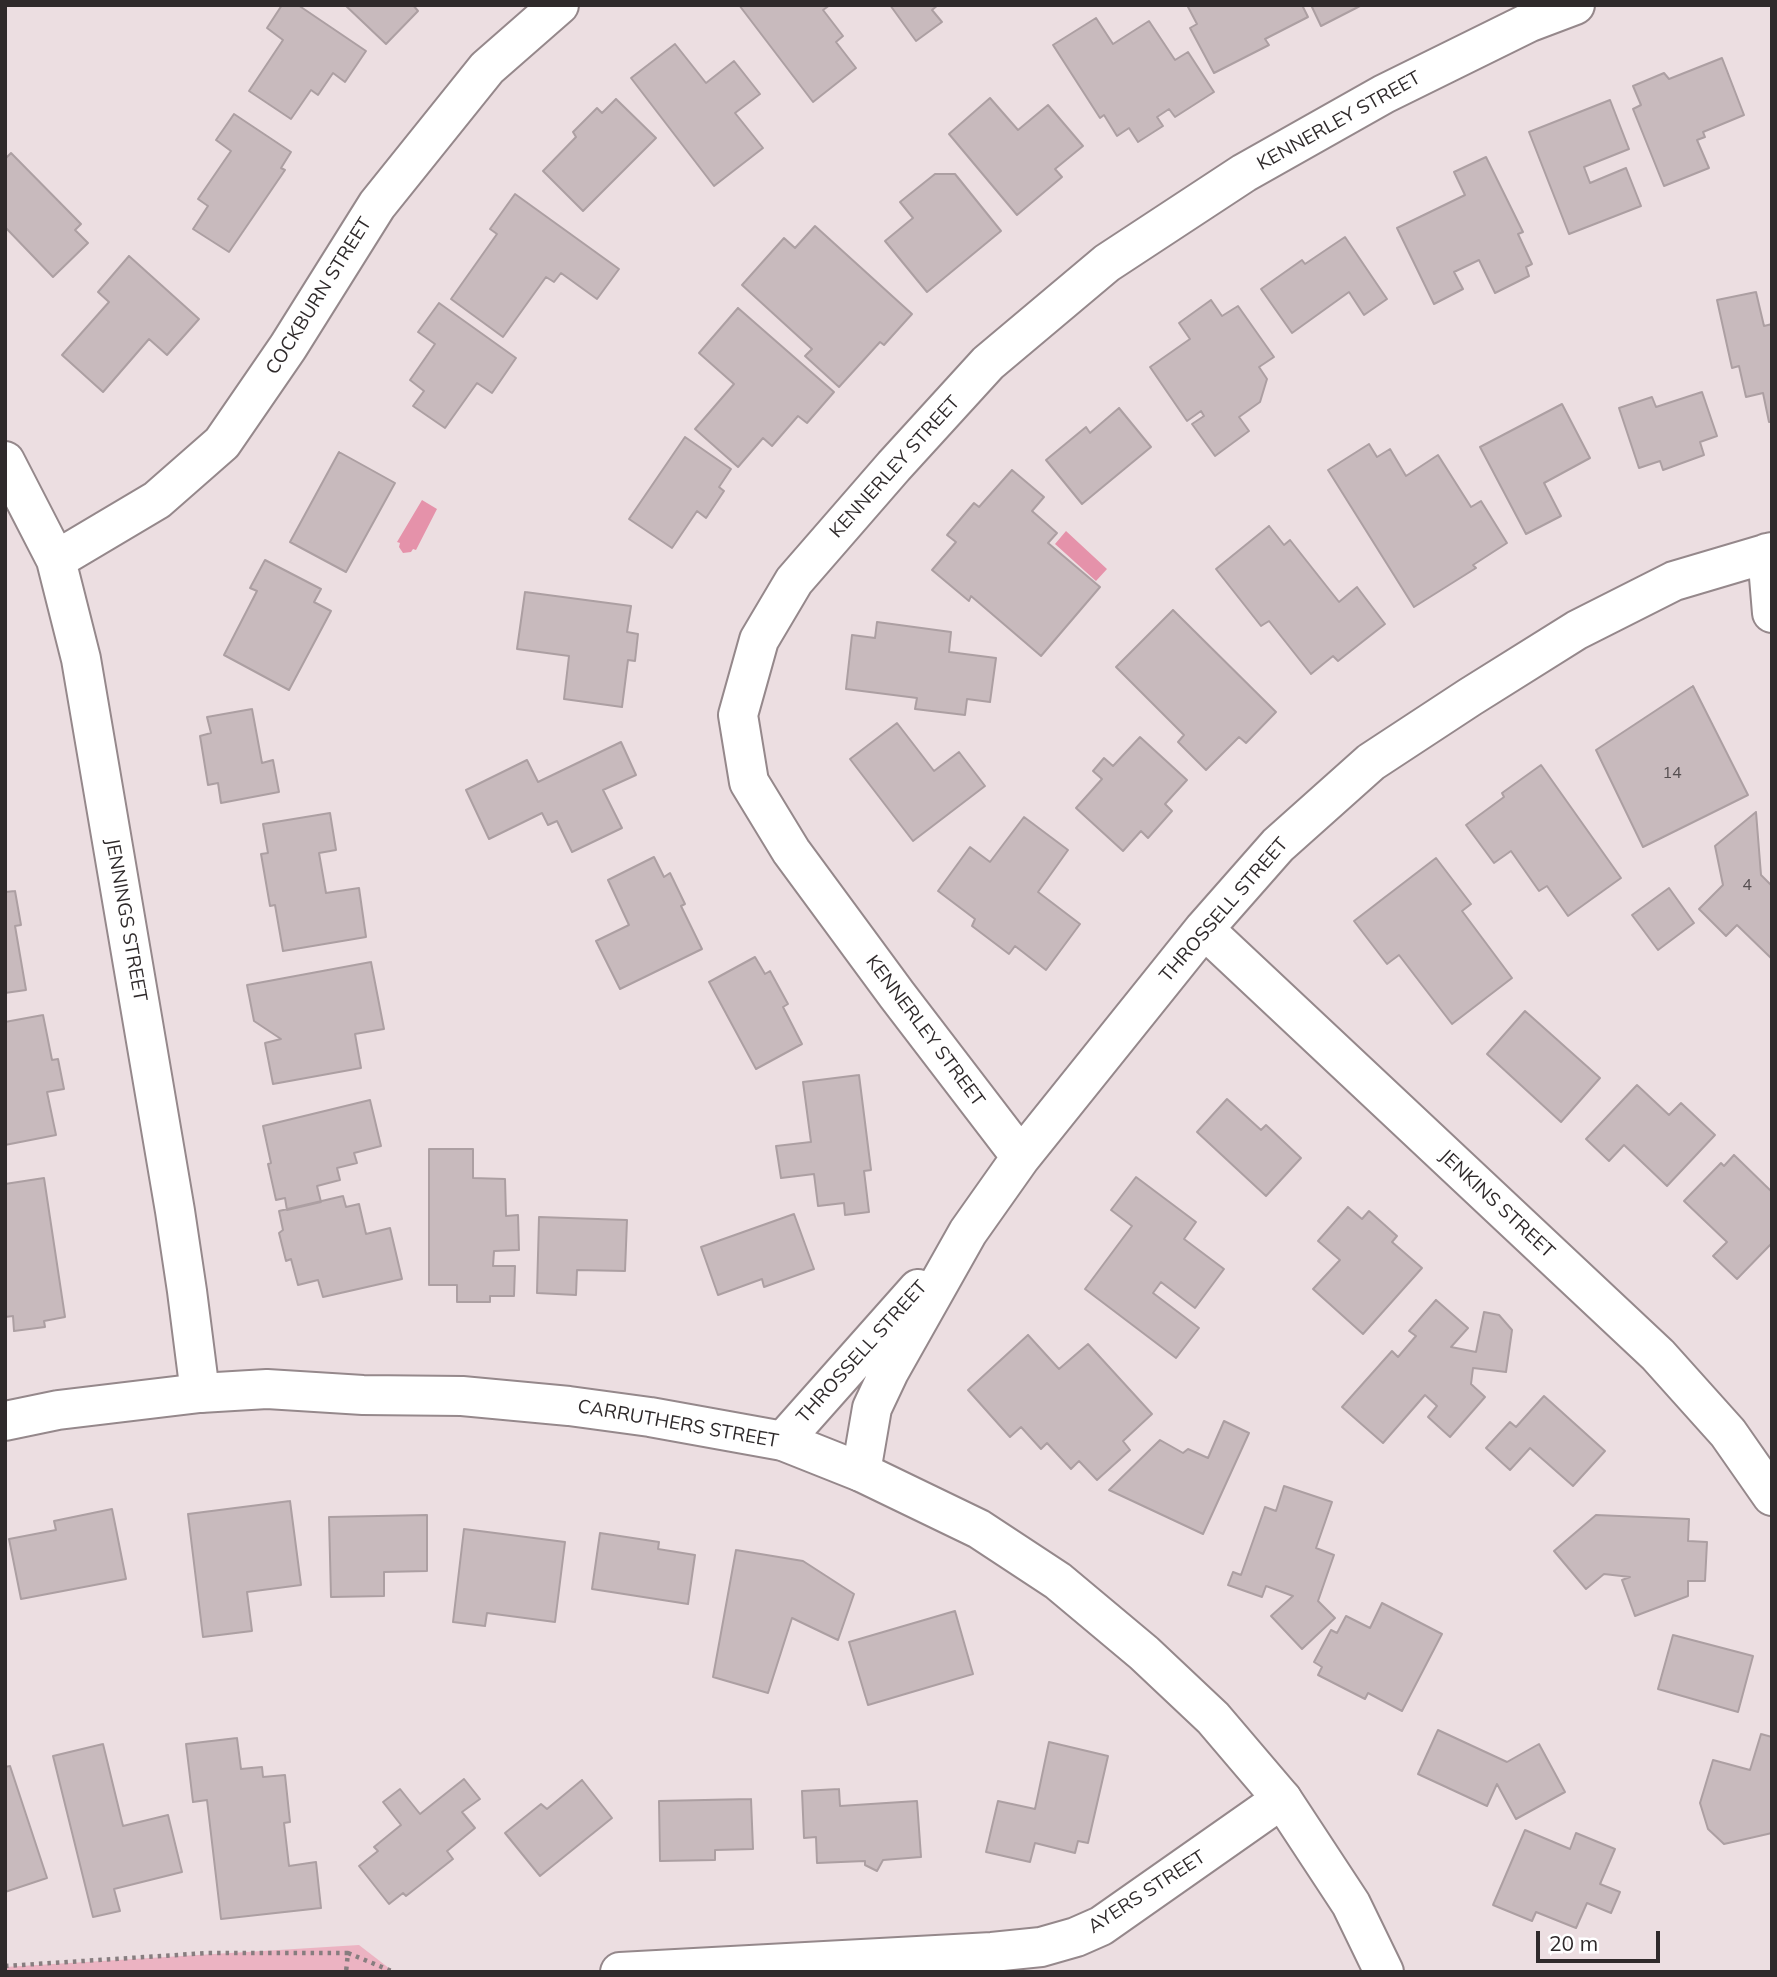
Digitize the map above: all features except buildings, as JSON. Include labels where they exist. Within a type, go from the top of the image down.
[{"type":"street","name":"COCKBURN STREET","points":[[56,560],[157,500],[222,443],[288,347],[377,205],[487,68],[559,5]]},
{"type":"street","name":"KENNERLEY STREET","points":[[1021,1157],[905,1006],[792,851],[749,782],[738,715],[759,640],[794,581],[988,363],[1107,263],[1244,173],[1384,94],[1530,22],[1576,5]]},
{"type":"street","name":"JENNINGS STREET","points":[[5,461],[56,560],[81,659],[181,1251],[200,1393]]},
{"type":"street","name":"THROSSELL STREET","points":[[861,1472],[872,1409],[889,1372],[968,1233],[1021,1157],[1204,929],[1278,845],[1371,762],[1577,630],[1674,581],[1769,553]]},
{"type":"street","points":[[1769,553],[1772,614]]},
{"type":"street","name":"JENKINS STREET","points":[[1204,929],[1658,1355],[1728,1433],[1772,1496]]},
{"type":"street","name":"THROSSELL STREET","points":[[783,1441],[968,1233]]},
{"type":"street","name":"CARRUTHERS STREET","points":[[5,1421],[58,1410],[200,1393],[267,1389],[363,1395],[462,1396],[650,1417],[783,1441],[861,1472],[979,1529],[1058,1581],[1144,1653],[1213,1718],[1282,1799],[1351,1904],[1384,1972]]},
{"type":"street","name":"AYERS STREET","points":[[620,1972],[1041,1947],[1076,1937],[1101,1926],[1282,1799]]},
{"type":"path","points":[[5,1966],[208,1953],[348,1953],[394,1972]]},
{"type":"path","points":[[346,1972],[348,1953]]},
{"type":"shaded area","points":[[422,500],[437,509],[416,550],[403,553],[399,547],[400,543],[397,542]]},
{"type":"shaded area","points":[[1066,531],[1107,569],[1096,581],[1055,544]]},
{"type":"shaded area","points":[[359,1945],[394,1972],[5,1972],[5,1967]]}]
